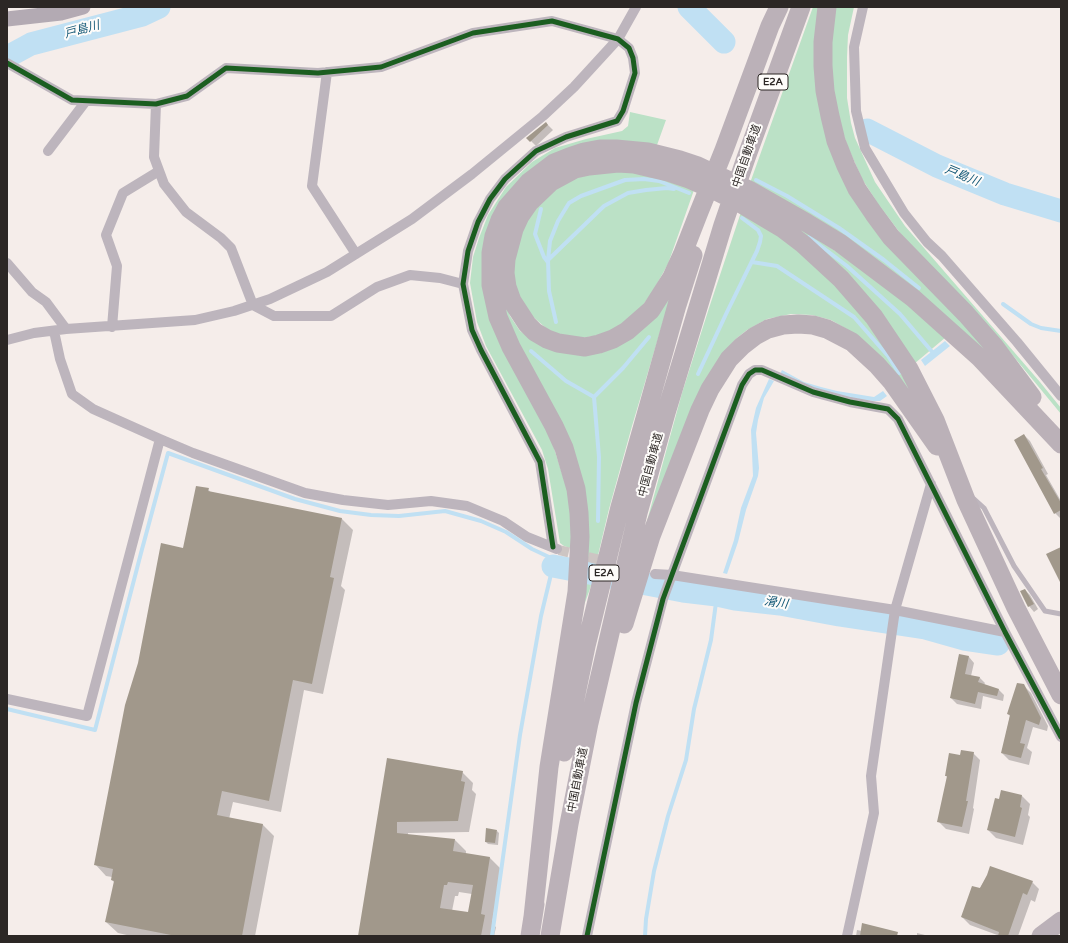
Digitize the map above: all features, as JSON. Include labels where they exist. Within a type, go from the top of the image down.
[{"type":"highway","name":"中国自動車道","points":[[530,936],[567,735],[586,646],[620,507],[677,305],[733,153],[780,7]]},
{"type":"highway","name":"中国自動車道","points":[[733,153],[801,7]]},
{"type":"highway","points":[[828,7],[823,42],[823,66],[826,97],[836,141],[857,189],[891,237],[966,314],[994,346],[1031,396],[1061,442]]},
{"type":"highway","points":[[533,916],[549,767],[577,592],[580,537],[576,489],[564,448],[554,426],[511,347],[498,317],[491,284],[491,253],[494,236],[507,207],[528,182],[554,163],[569,157],[594,150],[616,148],[648,152],[680,160],[698,166],[749,190],[840,243],[913,298],[980,358],[1061,442]]},
{"type":"highway","points":[[733,153],[709,218],[683,253],[672,277],[655,305],[639,322],[627,331],[613,339],[599,344],[585,347],[570,346],[547,339],[535,332],[527,324],[512,301],[507,287],[505,273],[507,254],[514,229],[520,216],[529,203],[551,182],[575,169],[611,163],[634,164],[689,179],[740,203],[782,228],[825,263],[847,285],[874,317],[909,369],[935,420],[958,479],[1016,608],[1061,696]]},
{"type":"highway","name":"中国自動車道","points":[[550,936],[581,762],[612,621],[640,506],[666,413],[709,218]]},
{"type":"highway","points":[[581,762],[601,722],[617,649],[633,594],[651,536],[686,442],[719,373],[729,359],[755,336],[768,329],[783,325],[798,324],[813,325],[827,329],[852,342],[877,365],[892,382],[958,479]]},
{"type":"highway","points":[[1041,936],[1061,921]]},
{"type":"street","points":[[7,19],[61,13],[83,7]]},
{"type":"street","points":[[7,340],[34,333],[66,329],[112,327],[195,320],[234,311],[270,299],[327,272],[412,219],[472,174],[543,116],[574,87],[618,39],[636,7]]},
{"type":"street","points":[[863,7],[854,47],[856,111],[865,148],[904,213],[927,242],[942,256],[1061,396]]},
{"type":"street","points":[[10,65],[72,100],[156,104],[187,96],[226,68],[318,73],[381,68],[473,33],[552,21],[618,39],[629,48],[633,58],[635,73],[623,111],[617,121],[566,137],[536,151],[505,179],[490,199],[478,222],[468,251],[464,284],[472,330],[480,350],[540,462],[556,549],[526,537],[503,521],[467,506],[431,501],[388,505],[343,500],[305,493],[160,439],[93,409],[72,394],[60,359],[54,331]]},
{"type":"street","points":[[327,72],[312,186],[356,254]]},
{"type":"street","points":[[48,151],[86,101]]},
{"type":"street","points":[[156,104],[154,157],[164,184],[186,212],[221,238],[231,248],[253,305],[274,316],[331,316],[377,287],[410,275],[440,278],[464,284]]},
{"type":"street","points":[[112,327],[117,266],[106,235],[123,193],[159,171]]},
{"type":"street","points":[[7,263],[32,292],[46,302],[66,329]]},
{"type":"street","points":[[587,936],[636,703],[663,599],[742,385],[749,374],[755,370],[762,370],[813,392],[850,402],[888,409],[898,419],[1005,632],[1061,737]]},
{"type":"street","points":[[7,699],[88,716],[160,439]]},
{"type":"street","points":[[847,936],[874,813],[871,776],[895,610],[931,484]]},
{"type":"street","points":[[655,574],[672,575],[895,610],[1005,632]]},
{"type":"lane","points":[[958,479],[984,508],[1014,566],[1045,611],[1061,614]]},
{"type":"green space","points":[[813,7],[821,7],[826,131],[967,327],[1004,371],[750,183]]},
{"type":"green space","points":[[836,7],[854,7],[848,35],[847,98],[855,138],[875,182],[905,226],[1040,382],[1061,408],[1061,414],[991,329],[903,237],[862,179],[840,125],[832,88],[831,41]]},
{"type":"green space","points":[[630,112],[666,120],[657,145],[606,140],[483,257],[548,429],[571,502],[573,549],[560,543],[548,469],[542,450],[486,346],[477,322],[470,283],[473,257],[488,215],[506,187],[532,162],[555,148],[622,131],[628,126]]},
{"type":"green space","points":[[609,170],[658,177],[694,190],[668,264],[653,291],[641,308],[624,324],[603,335],[580,338],[561,336],[547,329],[531,315],[522,302],[516,289],[513,276],[515,246],[532,211],[556,189],[572,179]]},
{"type":"green space","points":[[741,212],[768,228],[800,252],[829,279],[858,310],[884,346],[928,422],[857,335],[831,320],[812,315],[791,314],[767,319],[747,330],[722,354],[638,554],[682,393]]},
{"type":"green space","points":[[782,217],[867,271],[946,337],[914,364]]},
{"type":"green space","points":[[671,295],[632,426],[609,509],[590,589],[584,605],[588,532],[523,352],[506,316],[505,302],[510,316],[520,331],[539,344],[570,354]]},
{"type":"water","points":[[945,341],[950,346],[925,366],[921,360]]},
{"type":"water","points":[[782,370],[804,382],[837,391],[874,397],[883,391],[887,396],[880,401],[873,401],[823,392],[780,374]]},
{"type":"water","points":[[769,379],[774,381],[764,398],[756,433],[759,468],[758,476],[727,574],[723,573],[734,540],[741,508],[753,476],[751,430],[756,408]]},
{"type":"building","points":[[546,122],[548,125],[530,142],[526,138]]},
{"type":"building","points":[[1024,434],[1043,468],[1041,469],[1061,503],[1061,510],[1054,514],[1014,440]]},
{"type":"building","points":[[196,486],[209,488],[208,491],[342,518],[330,577],[334,578],[312,684],[293,680],[269,801],[222,791],[217,815],[263,824],[242,936],[176,936],[105,922],[114,881],[111,880],[113,869],[94,865],[125,705],[138,663],[161,543],[183,548]]},
{"type":"building","points":[[1061,547],[1061,584],[1046,554]]},
{"type":"building","points":[[1025,589],[1034,604],[1028,607],[1020,591]]},
{"type":"building","points":[[959,654],[969,656],[965,674],[980,677],[978,682],[999,689],[997,696],[978,692],[975,704],[950,698]]},
{"type":"building","points":[[1017,683],[1024,684],[1041,718],[1039,725],[1026,720],[1020,743],[1025,744],[1021,758],[1001,753],[1010,715],[1007,714]]},
{"type":"building","points":[[961,750],[974,752],[966,801],[968,801],[962,827],[937,822],[947,776],[945,776],[949,753],[960,755]]},
{"type":"building","points":[[387,758],[463,771],[461,781],[465,782],[458,821],[397,822],[397,833],[455,839],[453,851],[490,857],[481,914],[485,915],[481,936],[358,936]],"holes":[[[448,882],[473,885],[468,912],[440,908],[444,885],[447,885]]]},
{"type":"building","points":[[1001,790],[1022,795],[1020,807],[1022,808],[1015,837],[987,830],[995,798],[999,799]]},
{"type":"building","points":[[486,828],[497,830],[495,843],[485,842]]},
{"type":"building","points":[[990,866],[1033,881],[1027,895],[1023,893],[1008,936],[998,936],[999,932],[961,917],[972,886],[980,888]]},
{"type":"building","points":[[862,923],[898,932],[897,936],[860,936]]},
{"type":"waterway","name":"戸島川","points":[[7,57],[31,44],[142,15],[159,7]]},
{"type":"waterway","name":"戸島川","points":[[689,7],[724,42]]},
{"type":"waterway","name":"戸島川","points":[[867,130],[937,166],[1005,194],[1061,211]]},
{"type":"waterway","points":[[556,322],[549,291],[548,260],[550,241],[558,221],[569,203],[581,196],[625,180],[644,179],[659,181],[689,193]]},
{"type":"waterway","points":[[756,180],[787,196],[839,228],[884,260],[919,288]]},
{"type":"waterway","points":[[548,260],[604,206],[628,193],[667,188],[674,189]]},
{"type":"waterway","points":[[541,209],[535,234],[547,261]]},
{"type":"waterway","points":[[698,374],[760,242],[761,236],[758,230],[742,218]]},
{"type":"waterway","points":[[809,237],[847,266],[900,314],[934,354]]},
{"type":"waterway","points":[[752,262],[777,266],[854,317],[888,356],[899,373]]},
{"type":"waterway","points":[[1003,304],[1031,324],[1041,328],[1061,331]]},
{"type":"waterway","points":[[598,521],[599,457],[594,397],[623,368],[649,337]]},
{"type":"waterway","points":[[531,351],[566,381],[594,397]]},
{"type":"waterway","points":[[7,709],[95,730],[168,453],[295,499],[340,511],[371,515],[399,516],[445,511],[481,521],[506,532],[532,549],[549,557],[553,566],[541,616],[520,735],[492,936]]},
{"type":"waterway","name":"滑川","points":[[553,566],[683,591],[780,604],[839,615],[925,628],[964,639],[998,644]]},
{"type":"waterway","points":[[645,936],[646,919],[654,871],[668,816],[686,760],[694,709],[711,640],[717,595]]},
{"type":"tunnel","points":[[559,550],[609,562]]},
{"type":"cycle path","points":[[7,63],[72,100],[156,104],[187,96],[226,68],[318,73],[381,67],[473,33],[552,21],[618,39],[629,48],[633,58],[635,73],[623,111],[617,121],[566,137],[536,151],[505,179],[490,199],[478,222],[468,251],[463,284],[472,330],[540,462],[553,547]]},
{"type":"cycle path","points":[[587,936],[636,703],[663,599],[742,385],[749,374],[755,370],[762,370],[813,392],[850,402],[888,409],[898,419],[1005,632],[1061,737]]}]
